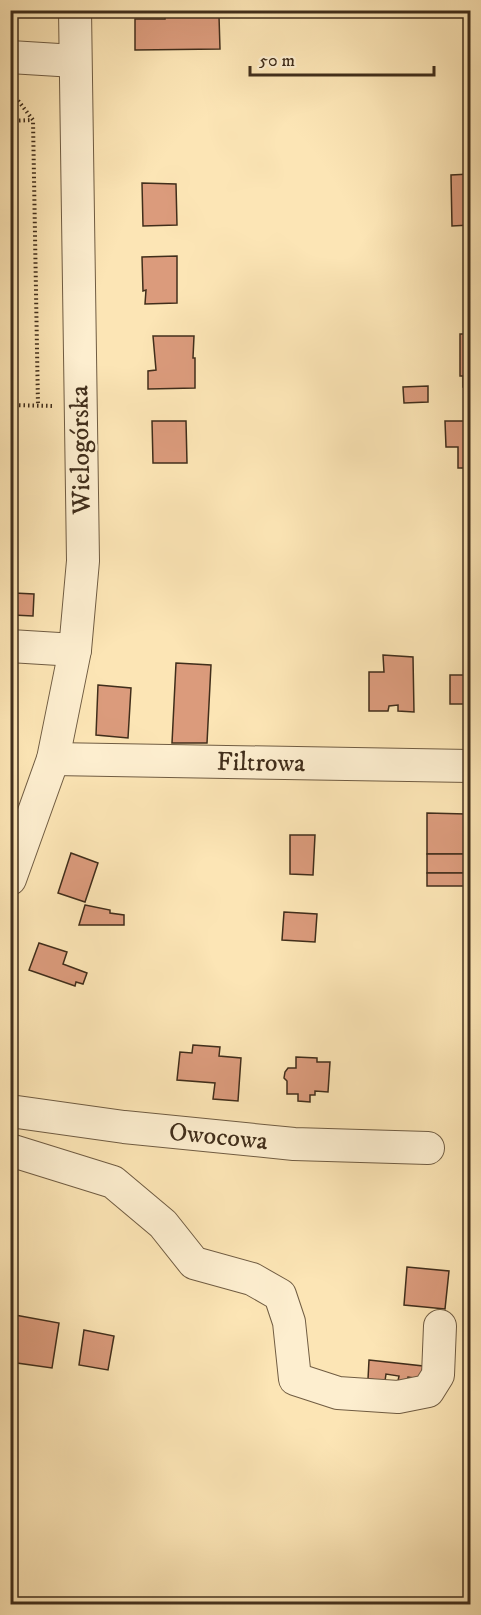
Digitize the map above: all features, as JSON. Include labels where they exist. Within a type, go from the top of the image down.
[{"type":"street","name":"Wielogórska","points":[[10,879],[53,759],[75,650],[83,561],[75,10]]},
{"type":"street","points":[[10,57],[75,62]]},
{"type":"street","points":[[10,646],[75,650]]},
{"type":"street","name":"Filtrowa","points":[[53,759],[471,766]]},
{"type":"street","name":"Owocowa","points":[[10,1111],[124,1127],[294,1144],[428,1148]]},
{"type":"street","points":[[10,1150],[113,1182],[163,1224],[194,1263],[252,1279],[280,1295],[288,1322],[295,1379],[338,1393],[398,1397],[428,1391],[438,1375],[440,1326]]},
{"type":"path","points":[[10,90],[33,120],[38,406]]},
{"type":"path","points":[[10,121],[33,120]]},
{"type":"path","points":[[10,405],[81,406]]},
{"type":"building","points":[[165,10],[206,10],[206,16],[219,16],[220,49],[135,50],[135,19],[165,19]]},
{"type":"building","points":[[470,174],[470,225],[452,226],[451,175]]},
{"type":"building","points":[[142,183],[176,184],[177,225],[143,226]]},
{"type":"building","points":[[177,256],[177,303],[145,304],[146,290],[143,291],[142,257]]},
{"type":"building","points":[[460,334],[470,334],[470,376],[460,376]]},
{"type":"building","points":[[153,336],[194,336],[195,388],[148,389],[148,371],[156,370]]},
{"type":"building","points":[[463,376],[470,376],[470,387],[463,387]]},
{"type":"building","points":[[428,386],[428,402],[404,403],[403,387]]},
{"type":"building","points":[[152,421],[186,421],[187,463],[153,463]]},
{"type":"building","points":[[445,421],[470,421],[470,468],[458,468],[458,447],[446,447]]},
{"type":"building","points":[[14,593],[34,594],[33,616],[13,615]]},
{"type":"building","points":[[383,655],[413,657],[414,712],[398,711],[398,705],[389,706],[388,711],[369,711],[369,672],[384,672]]},
{"type":"building","points":[[176,663],[211,665],[207,743],[172,743]]},
{"type":"building","points":[[450,675],[470,675],[470,704],[450,704]]},
{"type":"building","points":[[98,685],[131,688],[128,738],[96,735]]},
{"type":"building","points":[[427,813],[466,814],[465,854],[427,854]]},
{"type":"building","points":[[290,835],[315,835],[313,875],[290,874]]},
{"type":"building","points":[[71,853],[98,863],[85,902],[58,893]]},
{"type":"building","points":[[427,854],[465,854],[464,873],[427,873]]},
{"type":"building","points":[[427,873],[464,873],[464,886],[427,886]]},
{"type":"building","points":[[85,905],[124,915],[124,925],[79,925]]},
{"type":"building","points":[[284,912],[317,914],[315,942],[282,940]]},
{"type":"building","points":[[39,943],[67,952],[63,964],[87,973],[83,984],[76,982],[75,986],[29,970]]},
{"type":"building","points":[[193,1045],[220,1047],[219,1056],[241,1058],[238,1101],[213,1099],[215,1083],[177,1080],[180,1052],[192,1053]]},
{"type":"building","points":[[296,1057],[317,1058],[317,1062],[330,1062],[328,1092],[315,1091],[315,1095],[310,1095],[310,1102],[298,1101],[298,1094],[287,1094],[285,1072],[288,1068],[296,1068]]},
{"type":"building","points":[[407,1267],[449,1271],[445,1309],[404,1305]]},
{"type":"building","points":[[15,1315],[59,1323],[52,1368],[10,1362]]},
{"type":"building","points":[[84,1330],[114,1336],[108,1370],[79,1365]]},
{"type":"building","points":[[369,1360],[423,1366],[421,1379],[408,1377],[407,1382],[398,1381],[399,1376],[386,1374],[385,1381],[368,1379]]}]
